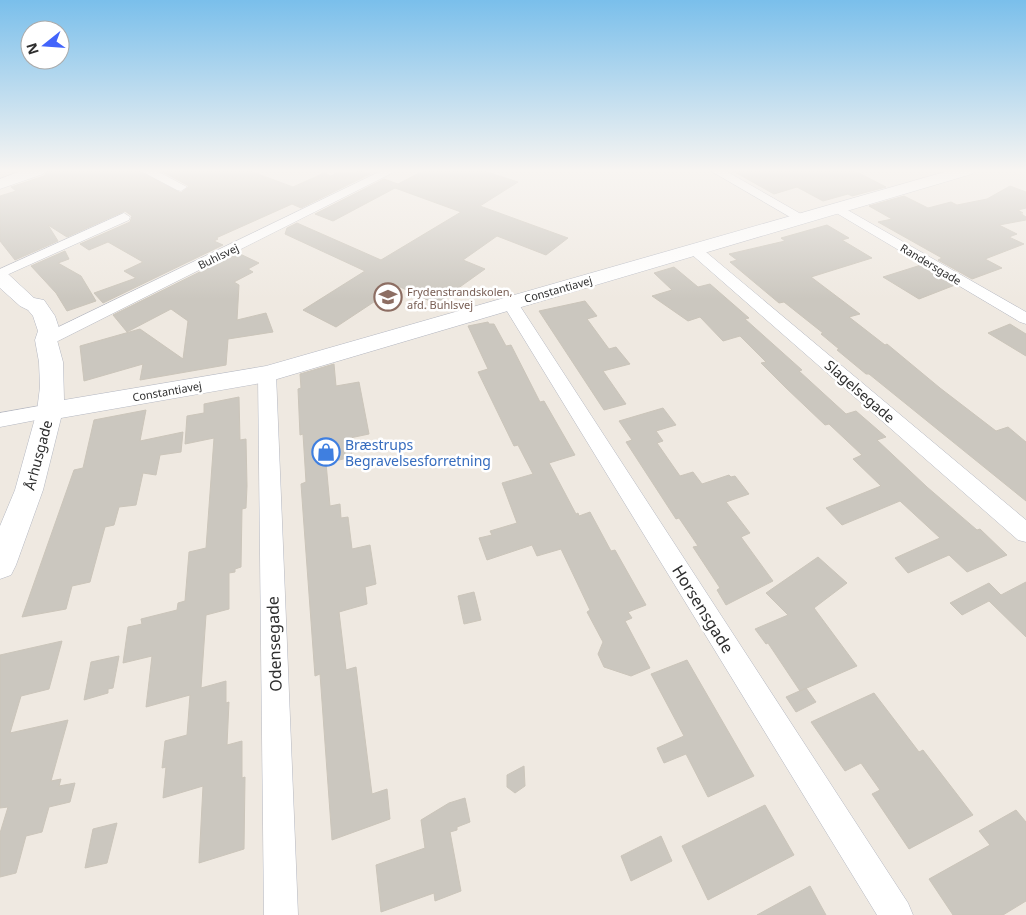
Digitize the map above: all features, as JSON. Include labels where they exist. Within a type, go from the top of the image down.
[{"type":"street","name":"Buhlsvej","points":[[46,340],[303,214]]},
{"type":"street","points":[[794,214],[802,218]]},
{"type":"street","name":"Constantiavej","points":[[0,420],[267,374],[817,214]]},
{"type":"street","name":"Randersgade","points":[[847,214],[1026,319]]},
{"type":"street","points":[[46,340],[36,335],[25,309],[27,302],[0,275],[124,217]]},
{"type":"street","name":"Slagelsegade","points":[[695,250],[1026,533]]},
{"type":"street","name":"Horsensgade","points":[[510,303],[896,915]]},
{"type":"street","name":"Århusgade","points":[[0,565],[29,490],[50,412],[51,362],[46,340]]},
{"type":"street","name":"Odensegade","points":[[267,374],[281,915]]},
{"type":"building","points":[[0,214],[119,214],[67,237],[48,225],[58,241],[15,260],[0,241]]},
{"type":"building","points":[[129,214],[270,214],[216,238],[218,239],[214,241],[223,245],[103,303],[94,293],[136,278],[124,271],[143,262],[108,242],[89,250],[80,244],[130,222],[132,216]]},
{"type":"building","points":[[316,214],[347,214],[333,221]]},
{"type":"building","points":[[458,214],[501,214],[568,238],[546,255],[497,236],[463,260],[485,269],[436,304],[398,286],[336,327],[303,310],[365,271],[285,234],[287,228],[297,223],[381,260]]},
{"type":"building","points":[[883,214],[1021,214],[1026,217],[1026,220],[999,225],[1017,234],[1009,237],[1024,244],[985,259],[1002,268],[972,279],[938,260],[942,258],[878,222],[892,219]]},
{"type":"building","points":[[827,225],[849,238],[842,240],[872,258],[811,277],[860,314],[849,317],[885,345],[887,344],[996,431],[1008,427],[1026,442],[1026,501],[837,350],[839,349],[821,334],[823,333],[784,302],[779,303],[730,262],[737,260],[729,254],[785,241],[781,238]]},
{"type":"building","points":[[65,251],[69,259],[58,263],[81,276],[96,301],[67,311],[56,293],[31,266]]},
{"type":"building","points":[[238,253],[259,263],[248,269],[253,272],[234,282],[239,285],[237,320],[266,313],[273,332],[228,339],[226,365],[140,380],[143,364],[84,381],[80,346],[140,329],[183,359],[188,321],[171,309],[127,332],[113,315]]},
{"type":"building","points":[[921,265],[955,285],[919,299],[883,277]]},
{"type":"building","points":[[674,267],[698,287],[710,284],[749,318],[745,319],[802,370],[799,371],[846,414],[856,411],[886,437],[877,440],[927,487],[977,530],[980,529],[1007,555],[967,572],[949,555],[908,573],[895,558],[940,538],[900,501],[842,525],[826,508],[881,486],[853,459],[862,455],[829,424],[825,425],[785,387],[761,363],[766,362],[740,336],[723,341],[700,317],[688,321],[652,296],[672,290],[654,273]]},
{"type":"building","points":[[585,301],[597,316],[587,319],[609,349],[616,347],[630,364],[603,371],[626,404],[604,410],[539,311]]},
{"type":"building","points":[[488,322],[489,324],[494,324],[506,346],[511,345],[540,402],[544,401],[575,455],[549,463],[576,514],[578,513],[579,516],[590,512],[611,551],[615,550],[646,605],[628,612],[632,618],[625,621],[650,668],[631,676],[604,667],[598,654],[603,642],[587,612],[590,610],[561,549],[537,556],[532,545],[487,560],[479,538],[492,535],[490,531],[517,523],[502,483],[533,474],[518,445],[514,446],[478,372],[488,369],[468,326]]},
{"type":"building","points":[[1010,324],[1026,334],[1026,356],[988,333]]},
{"type":"building","points":[[334,364],[336,386],[359,382],[369,434],[350,438],[352,457],[326,463],[330,506],[340,504],[341,518],[348,517],[352,549],[370,545],[376,584],[365,587],[367,604],[339,612],[346,670],[356,667],[372,794],[387,789],[390,819],[332,840],[320,674],[315,676],[301,484],[306,482],[303,434],[300,435],[298,389],[301,388],[300,374]]},
{"type":"building","points":[[239,397],[240,440],[246,439],[247,486],[246,508],[242,509],[241,567],[235,569],[235,572],[229,573],[229,609],[206,615],[201,688],[226,681],[226,703],[229,702],[227,745],[242,741],[242,778],[245,777],[244,849],[199,863],[203,786],[163,798],[166,767],[162,768],[165,741],[187,735],[190,695],[146,707],[152,656],[123,663],[128,627],[142,624],[141,619],[177,610],[178,603],[185,601],[189,552],[206,548],[214,438],[185,444],[187,416],[204,413],[204,404]]},
{"type":"building","points":[[663,408],[676,425],[656,431],[663,441],[657,443],[680,476],[693,472],[702,484],[729,475],[731,477],[735,476],[749,494],[726,502],[750,533],[741,537],[773,581],[726,605],[717,590],[720,588],[693,547],[698,546],[679,518],[676,519],[626,442],[632,440],[619,421]]},
{"type":"building","points":[[146,410],[140,441],[183,432],[181,452],[160,455],[156,475],[143,473],[136,505],[119,507],[114,525],[105,527],[90,582],[72,586],[66,609],[22,617],[74,470],[83,468],[94,420]]},
{"type":"building","points":[[818,557],[847,583],[814,608],[857,666],[800,691],[768,643],[766,644],[755,629],[788,615],[766,593]]},
{"type":"building","points":[[1026,582],[1026,637],[989,601],[962,615],[950,603],[989,583],[1001,595]]},
{"type":"building","points":[[474,592],[481,620],[464,624],[458,596]]},
{"type":"building","points":[[62,641],[49,689],[21,696],[10,733],[68,720],[51,781],[61,779],[59,786],[75,783],[70,802],[49,807],[42,832],[26,836],[16,873],[0,877],[0,833],[8,807],[0,808],[0,655]]},
{"type":"building","points":[[119,656],[113,688],[108,689],[108,693],[84,700],[91,662]]},
{"type":"building","points":[[687,660],[754,776],[708,797],[686,754],[664,763],[657,748],[684,736],[651,674]]},
{"type":"building","points":[[806,688],[816,702],[796,712],[786,697]]},
{"type":"building","points":[[874,693],[919,752],[923,750],[973,815],[909,849],[872,794],[880,790],[861,763],[845,771],[811,722]]},
{"type":"building","points":[[524,766],[525,786],[515,793],[507,787],[507,775]]},
{"type":"building","points":[[465,798],[470,822],[450,832],[461,891],[435,901],[434,893],[381,912],[376,865],[425,848],[421,820],[449,803]]},
{"type":"building","points":[[765,805],[794,855],[708,900],[682,846]]},
{"type":"building","points":[[1016,810],[1026,822],[1026,901],[1003,915],[953,915],[929,879],[990,845],[979,831]]},
{"type":"building","points":[[117,823],[107,863],[85,868],[93,829]]},
{"type":"building","points":[[661,836],[672,861],[631,881],[621,856]]},
{"type":"building","points":[[810,886],[826,915],[757,915]]},
{"type":"place","name":"Frydenstrandskolen, afd. Buhlsvej","points":[[388,297]]},
{"type":"place","name":"Bræstrups Begravelsesforretning","points":[[326,452]]}]
